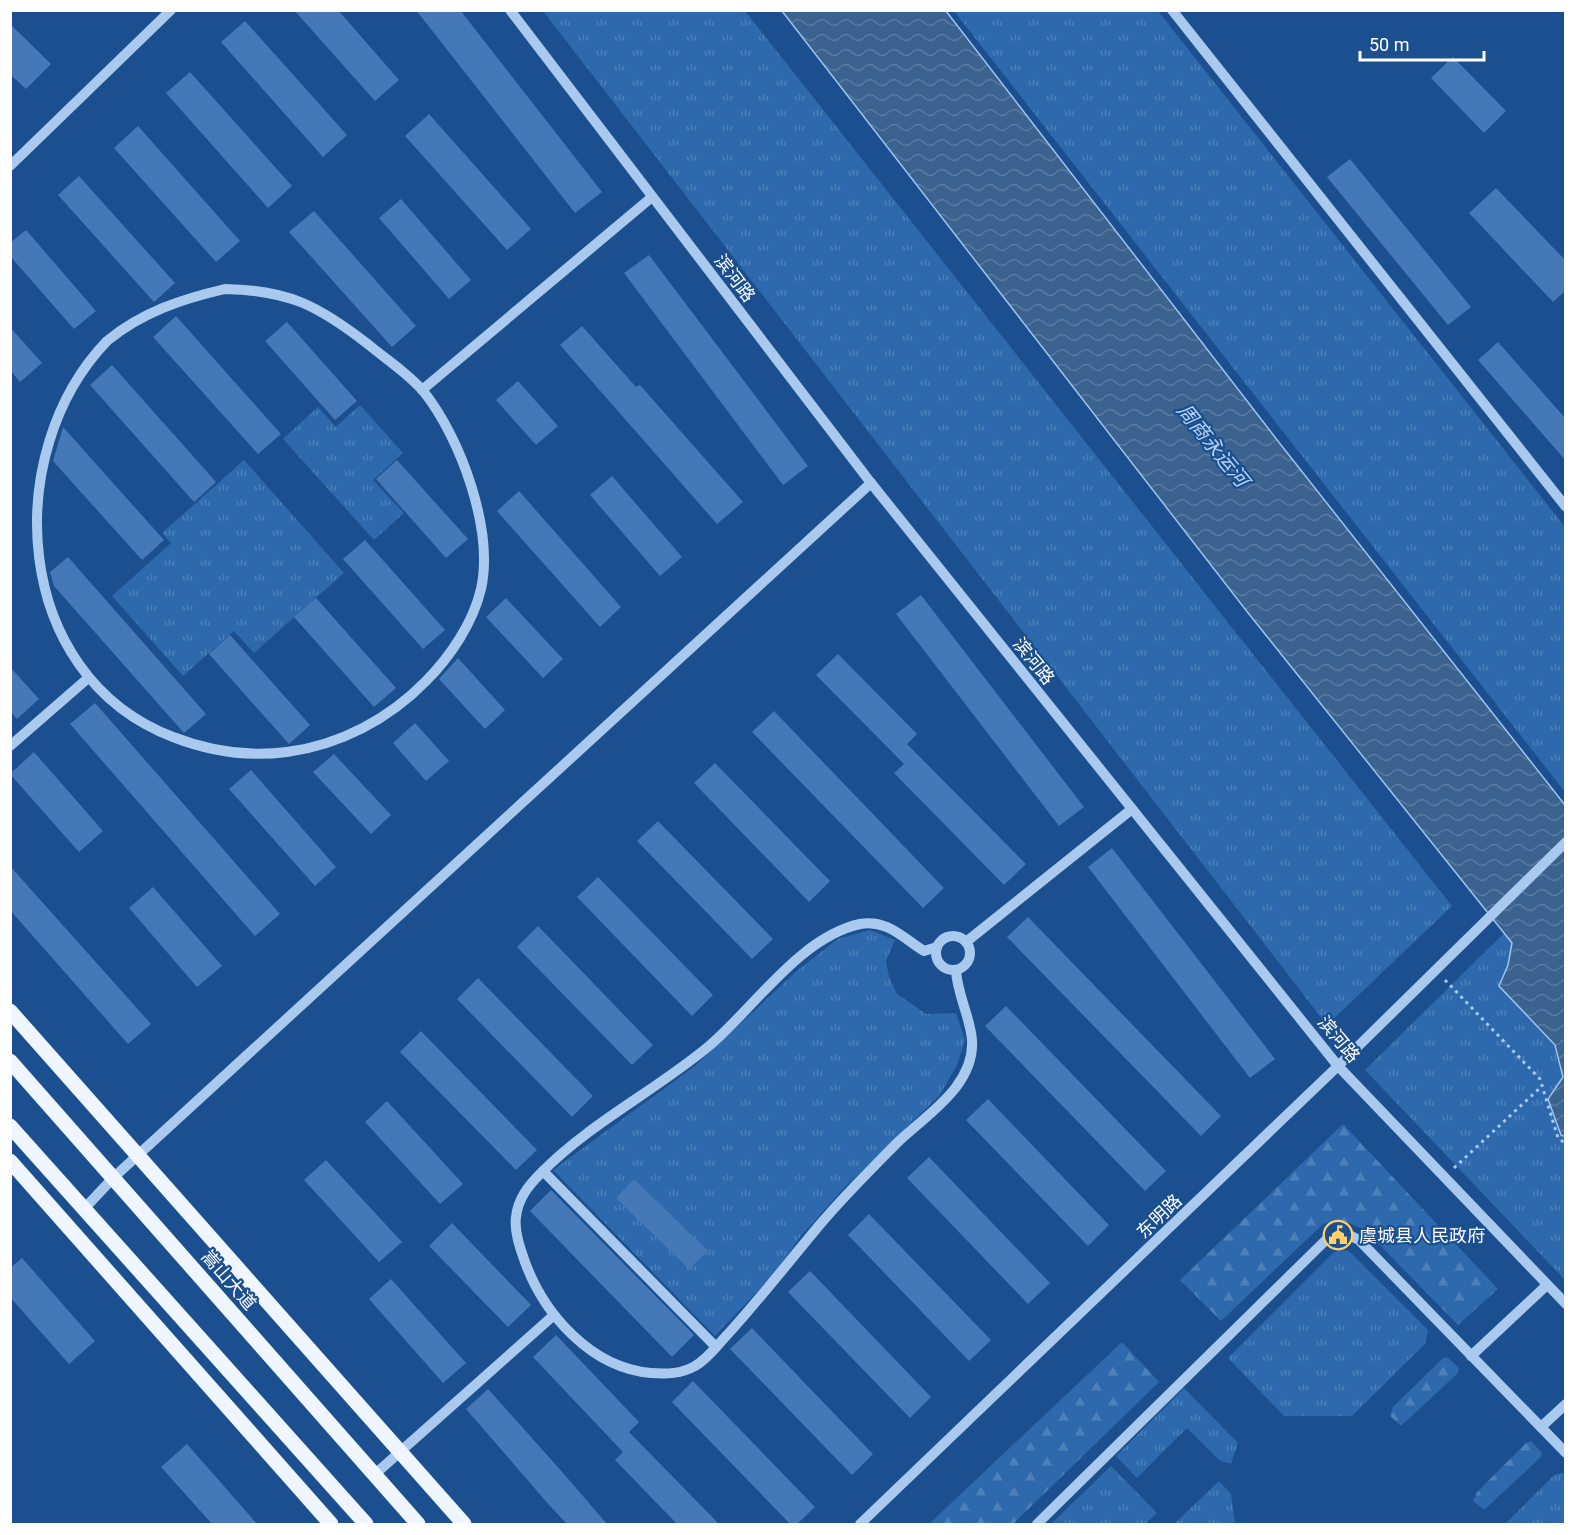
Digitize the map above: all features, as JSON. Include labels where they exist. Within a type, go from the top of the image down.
[{"type":"main road","points":[[10,1011],[464,1524]]},
{"type":"main road","name":"嵩山大道","points":[[10,1061],[418,1524]]},
{"type":"main road","points":[[10,1126],[366,1524]]},
{"type":"main road","points":[[10,1161],[332,1524]]},
{"type":"street","points":[[10,166],[171,10]]},
{"type":"street","name":"滨河路","points":[[510,10],[871,483],[1338,1066],[1566,1304]]},
{"type":"street","points":[[1172,10],[1566,507]]},
{"type":"street","points":[[422,390],[652,197]]},
{"type":"street","points":[[28,561],[36,595],[56,638],[87,679],[116,706],[154,730],[196,746],[241,753],[286,752],[330,743],[371,725],[408,699],[439,667],[464,630],[481,588],[482,539],[475,493],[443,422],[422,390],[344,326],[308,303],[260,290],[225,289],[187,297],[144,315],[106,342],[74,375],[49,414],[36,447]]},
{"type":"street","points":[[84,1209],[113,1178],[871,483]]},
{"type":"street","points":[[10,746],[87,679]]},
{"type":"street","points":[[966,942],[1132,809]]},
{"type":"street","name":"东明路","points":[[861,1524],[1338,1066],[1566,842]]},
{"type":"street","points":[[937,947],[924,951],[885,924],[863,924],[823,939],[793,964],[709,1046],[569,1148],[543,1171],[523,1192],[515,1218],[519,1245],[531,1279],[554,1315],[588,1348],[619,1366],[645,1372],[673,1374],[697,1365],[716,1347],[833,1208],[897,1143],[950,1095],[968,1068],[972,1041],[956,970]]},
{"type":"street","points":[[950,936],[959,937],[966,942],[970,950],[969,959],[964,966],[956,970],[947,969],[940,964],[936,956],[937,947],[942,940],[950,936]]},
{"type":"street","points":[[543,1171],[716,1347]]},
{"type":"street","points":[[1037,1524],[1331,1235],[1345,1233],[1359,1240],[1566,1452]]},
{"type":"street","points":[[1471,1356],[1547,1285]]},
{"type":"street","points":[[374,1475],[554,1315]]},
{"type":"street","points":[[1541,1427],[1566,1404]]},
{"type":"path","points":[[1435,971],[1540,1079],[1558,1138],[1566,1144]]},
{"type":"path","points":[[1444,1177],[1542,1086]]},
{"type":"green space","points":[[543,11],[745,11],[1452,906],[1327,1025]]},
{"type":"green space","points":[[954,11],[1158,11],[1565,527],[1565,792]]},
{"type":"green space","points":[[360,405],[403,453],[373,480],[404,513],[374,540],[283,439],[318,407],[336,427]]},
{"type":"green space","points":[[244,460],[344,573],[254,653],[234,631],[183,676],[112,596],[171,543],[162,533]]},
{"type":"green space","points":[[1565,873],[1565,1280],[1365,1070]]},
{"type":"green space","points":[[870,930],[895,940],[886,961],[889,977],[897,994],[926,1014],[956,1013],[965,1040],[957,1065],[940,1095],[845,1187],[800,1237],[775,1273],[715,1336],[553,1170],[695,1066],[798,970],[838,939]]},
{"type":"green space","points":[[1343,1124],[1498,1289],[1458,1325],[1368,1233],[1352,1224],[1336,1222],[1323,1224],[1221,1321],[1180,1280]]},
{"type":"green space","points":[[1342,1249],[1350,1252],[1428,1330],[1425,1344],[1352,1416],[1284,1416],[1228,1358],[1333,1253]]},
{"type":"green space","points":[[1122,1342],[1159,1382],[1013,1524],[929,1524]]},
{"type":"green space","points":[[1447,1357],[1459,1368],[1458,1373],[1401,1426],[1390,1416],[1393,1407],[1443,1358]]},
{"type":"green space","points":[[1184,1388],[1238,1443],[1231,1464],[1219,1460],[1187,1428],[1137,1478],[1116,1456]]},
{"type":"green space","points":[[1531,1441],[1542,1453],[1541,1457],[1484,1510],[1473,1501],[1477,1492],[1526,1443]]},
{"type":"green space","points":[[1111,1466],[1157,1513],[1145,1524],[1051,1524]]},
{"type":"green space","points":[[1565,1473],[1565,1524],[1505,1524],[1553,1476]]},
{"type":"green space","points":[[1219,1481],[1231,1494],[1235,1524],[1174,1524]]},
{"type":"water","name":"周商永运河","points":[[782,11],[946,11],[1281,445],[1565,805],[1565,1137],[1561,1135],[1548,1099],[1563,1077],[1555,1045],[1499,986],[1508,965],[1512,943],[1245,609]]},
{"type":"building","points":[[294,10],[338,10],[399,80],[375,101]]},
{"type":"building","points":[[416,10],[460,10],[602,192],[575,213]]},
{"type":"building","points":[[245,21],[347,135],[323,157],[221,42]]},
{"type":"building","points":[[10,24],[51,64],[26,89],[10,74]]},
{"type":"building","points":[[1453,57],[1506,111],[1484,133],[1431,78]]},
{"type":"building","points":[[190,72],[292,186],[268,208],[166,93]]},
{"type":"building","points":[[429,114],[531,229],[507,250],[405,136]]},
{"type":"building","points":[[138,126],[240,241],[216,262],[114,148]]},
{"type":"building","points":[[1350,159],[1471,307],[1448,325],[1327,177]]},
{"type":"building","points":[[79,176],[175,283],[154,302],[58,195]]},
{"type":"building","points":[[1496,188],[1566,261],[1566,290],[1553,302],[1469,213]]},
{"type":"building","points":[[401,199],[471,280],[449,299],[379,218]]},
{"type":"building","points":[[314,211],[416,326],[392,347],[289,232]]},
{"type":"building","points":[[26,230],[96,311],[74,329],[10,256],[10,243]]},
{"type":"building","points":[[649,255],[808,466],[783,485],[624,273]]},
{"type":"building","points":[[176,316],[281,434],[258,454],[153,337]]},
{"type":"building","points":[[287,322],[357,401],[335,420],[265,341]]},
{"type":"building","points":[[582,326],[636,387],[640,385],[743,502],[717,524],[560,345]]},
{"type":"building","points":[[10,327],[42,363],[20,382],[10,370]]},
{"type":"building","points":[[1498,342],[1566,419],[1566,461],[1478,360]]},
{"type":"building","points":[[112,365],[216,482],[194,502],[90,385]]},
{"type":"building","points":[[518,381],[558,426],[536,445],[496,400]]},
{"type":"building","points":[[63,427],[164,540],[142,560],[53,461]]},
{"type":"building","points":[[397,460],[468,539],[446,558],[376,479]]},
{"type":"building","points":[[612,476],[682,557],[660,576],[590,495]]},
{"type":"building","points":[[519,491],[621,607],[600,627],[497,511]]},
{"type":"building","points":[[365,540],[445,630],[423,649],[343,559]]},
{"type":"building","points":[[68,557],[206,714],[184,733],[54,586],[50,572]]},
{"type":"building","points":[[921,595],[1084,807],[1059,826],[896,614]]},
{"type":"building","points":[[316,598],[396,688],[374,707],[294,617]]},
{"type":"building","points":[[506,598],[563,659],[543,678],[486,617]]},
{"type":"building","points":[[230,635],[310,725],[289,744],[209,654]]},
{"type":"building","points":[[838,654],[917,734],[907,744],[1026,864],[1004,885],[894,773],[904,764],[816,675]]},
{"type":"building","points":[[458,658],[505,710],[485,729],[439,679]]},
{"type":"building","points":[[10,667],[39,699],[17,719],[10,711]]},
{"type":"building","points":[[95,703],[280,914],[255,936],[70,724]]},
{"type":"building","points":[[774,711],[944,888],[923,908],[752,732]]},
{"type":"building","points":[[415,723],[449,761],[426,781],[393,743]]},
{"type":"building","points":[[34,752],[103,831],[79,852],[10,774]]},
{"type":"building","points":[[334,754],[391,815],[371,834],[313,772]]},
{"type":"building","points":[[715,763],[830,881],[809,902],[694,783]]},
{"type":"building","points":[[251,770],[336,867],[315,886],[229,789]]},
{"type":"building","points":[[658,821],[773,939],[752,959],[637,841]]},
{"type":"building","points":[[1112,848],[1275,1059],[1250,1078],[1088,867]]},
{"type":"building","points":[[10,866],[151,1024],[128,1044],[10,910]]},
{"type":"building","points":[[598,877],[713,995],[692,1016],[577,897]]},
{"type":"building","points":[[153,887],[222,966],[197,987],[129,908]]},
{"type":"building","points":[[1028,917],[1221,1116],[1201,1136],[1007,937]]},
{"type":"building","points":[[538,926],[653,1045],[632,1065],[517,947]]},
{"type":"building","points":[[478,978],[593,1096],[572,1117],[457,999]]},
{"type":"building","points":[[1006,1006],[1166,1171],[1145,1191],[985,1026]]},
{"type":"building","points":[[421,1031],[537,1150],[516,1170],[400,1052]]},
{"type":"building","points":[[988,1099],[1109,1225],[1088,1246],[966,1120]]},
{"type":"building","points":[[387,1101],[463,1184],[440,1204],[365,1122]]},
{"type":"building","points":[[929,1157],[1050,1283],[1028,1304],[907,1178]]},
{"type":"building","points":[[326,1160],[402,1242],[379,1262],[304,1180]]},
{"type":"building","points":[[634,1179],[708,1251],[689,1269],[616,1198]]},
{"type":"building","points":[[551,1190],[694,1335],[672,1357],[530,1211]]},
{"type":"building","points":[[869,1214],[991,1340],[969,1361],[848,1235]]},
{"type":"building","points":[[452,1223],[531,1305],[508,1327],[429,1246]]},
{"type":"building","points":[[22,1258],[95,1341],[69,1364],[10,1297],[10,1268]]},
{"type":"building","points":[[810,1271],[931,1397],[910,1418],[788,1292]]},
{"type":"building","points":[[391,1279],[466,1363],[443,1383],[369,1299]]},
{"type":"building","points":[[752,1328],[873,1454],[852,1475],[730,1349]]},
{"type":"building","points":[[556,1335],[639,1422],[629,1432],[719,1524],[677,1524],[615,1460],[623,1452],[533,1357]]},
{"type":"building","points":[[693,1381],[815,1507],[797,1524],[790,1524],[672,1402]]},
{"type":"building","points":[[488,1389],[607,1524],[567,1524],[550,1506],[466,1409]]},
{"type":"building","points":[[187,1444],[257,1524],[212,1524],[161,1467]]},
{"type":"place","name":"虞城县人民政府","points":[[1338,1235]]}]
